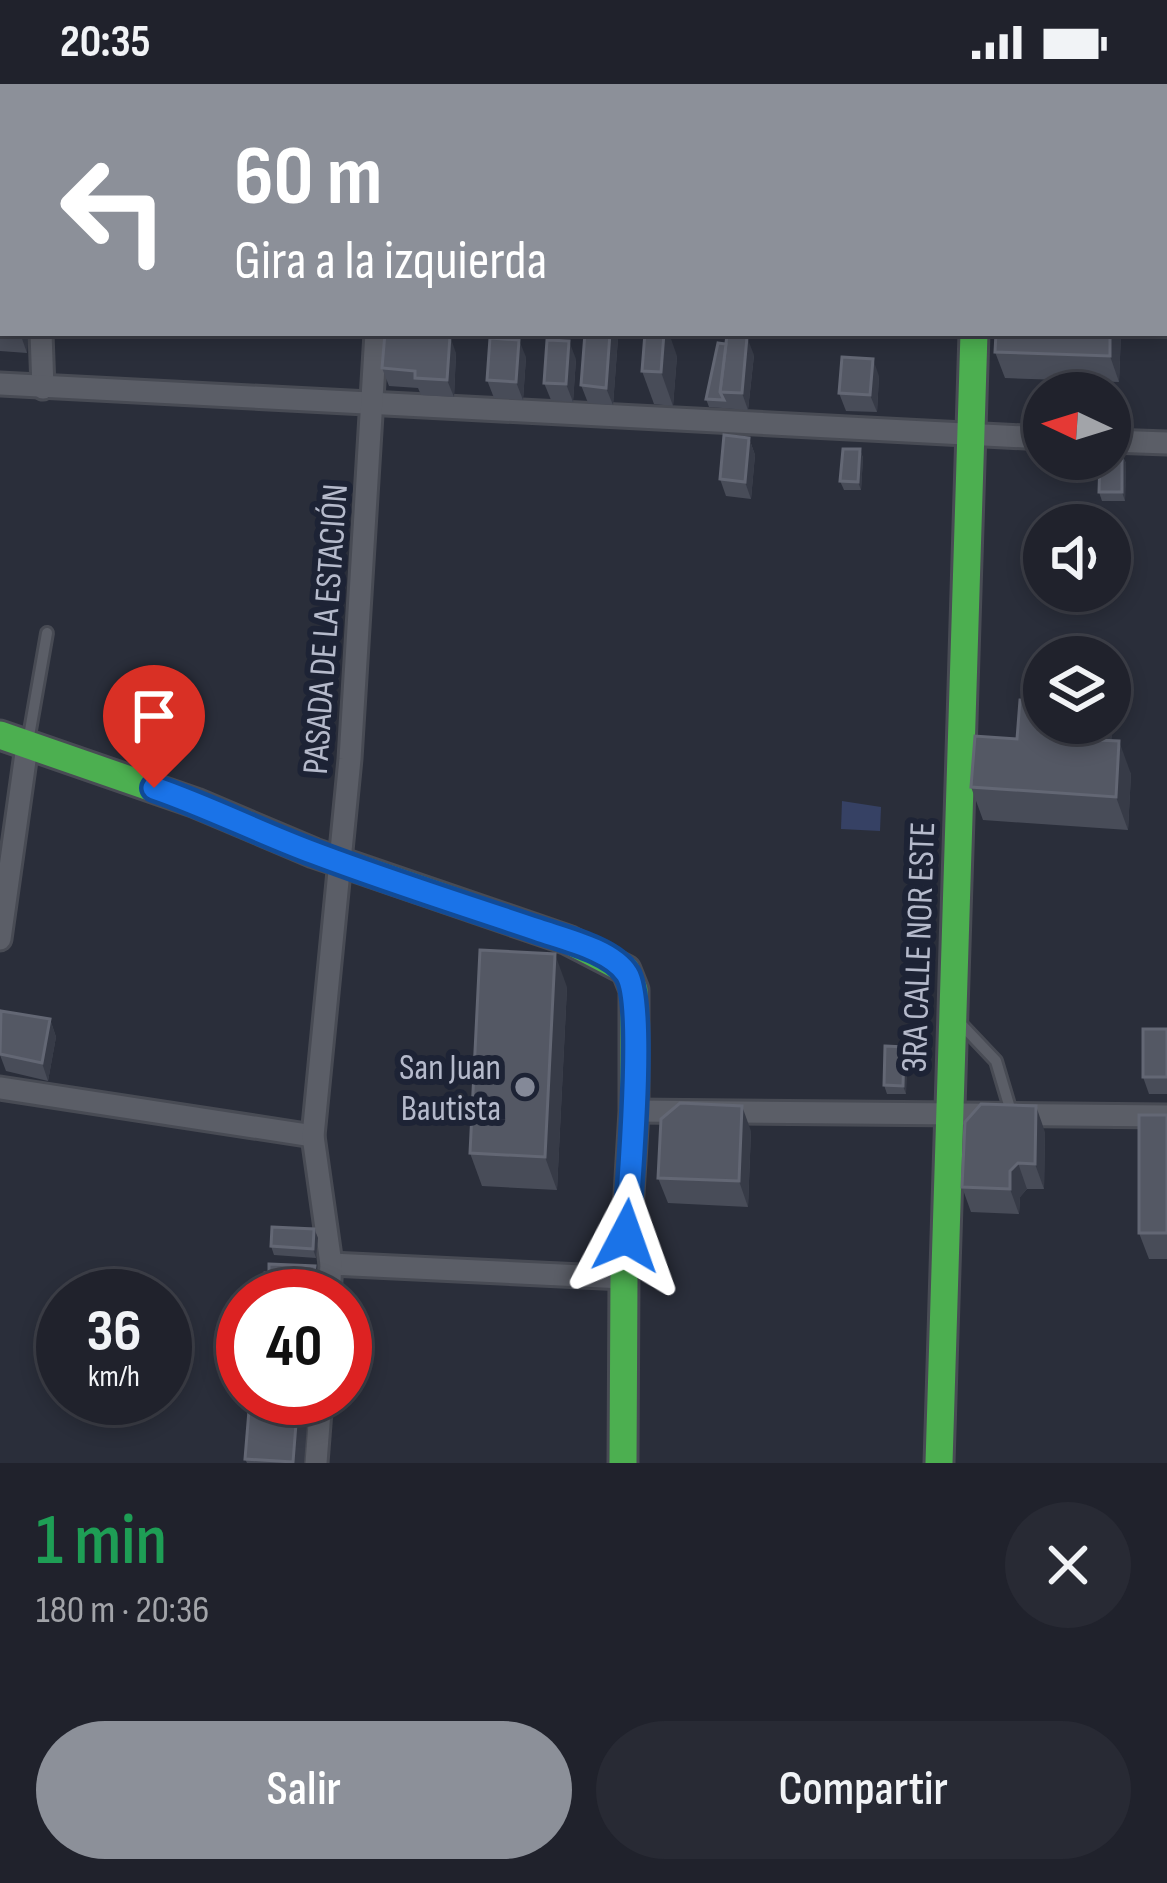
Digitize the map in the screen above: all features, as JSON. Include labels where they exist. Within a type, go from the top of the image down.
[{"type":"street","points":[[41,336],[43,388]]},
{"type":"street","name":"PASADA DE LA ESTACIÓN","points":[[332,1269],[313,1136],[350,759],[376,336]]},
{"type":"street","name":"3RA CALLE NOR ESTE","points":[[939,1463],[974,336]]},
{"type":"street","points":[[0,384],[1023,436]]},
{"type":"street","points":[[1131,442],[1167,443]]},
{"type":"street","points":[[0,735],[568,940],[626,970],[634,990],[634,1111],[624,1278],[623,1463]]},
{"type":"street","points":[[0,939],[27,746]]},
{"type":"street","points":[[0,1088],[313,1136]]},
{"type":"street","points":[[634,1111],[1167,1116]]},
{"type":"street","points":[[332,1264],[624,1278]]},
{"type":"street","points":[[316,1463],[319,1425]]},
{"type":"lane","points":[[27,746],[47,633]]},
{"type":"lane","points":[[950,1017],[964,1025],[996,1061],[1012,1115]]},
{"type":"water","points":[[842,801],[881,807],[880,831],[841,829]]},
{"type":"building","points":[[385,336],[450,336],[447,380],[415,378],[415,371],[382,368]]},
{"type":"building","points":[[585,336],[610,336],[606,388],[581,385]]},
{"type":"building","points":[[645,336],[664,336],[661,372],[642,371]]},
{"type":"building","points":[[727,336],[747,337],[742,393],[720,392]]},
{"type":"building","points":[[996,336],[1110,336],[1110,356],[995,352]]},
{"type":"building","points":[[490,338],[519,340],[516,382],[487,380]]},
{"type":"building","points":[[547,340],[569,341],[566,384],[544,383]]},
{"type":"building","points":[[718,343],[726,344],[720,392],[724,400],[706,399]]},
{"type":"building","points":[[842,357],[873,359],[870,395],[839,393]]},
{"type":"building","points":[[724,435],[749,438],[745,482],[720,479]]},
{"type":"building","points":[[843,449],[860,449],[858,482],[840,481]]},
{"type":"building","points":[[1099,480],[1122,480],[1122,492],[1099,492]]},
{"type":"building","points":[[1023,700],[1023,744],[1119,744],[1116,797],[971,787],[975,736],[1017,739]]},
{"type":"building","name":"San Juan Bautista","points":[[480,950],[555,954],[545,1157],[470,1153]]},
{"type":"building","points":[[1,1011],[50,1019],[42,1063],[0,1054]]},
{"type":"building","points":[[1143,1029],[1167,1029],[1167,1077],[1143,1077]]},
{"type":"building","points":[[885,1046],[904,1047],[903,1086],[884,1085]]},
{"type":"building","points":[[680,1103],[742,1106],[739,1181],[658,1178],[661,1119]]},
{"type":"building","points":[[981,1104],[1036,1106],[1035,1164],[1018,1163],[1010,1171],[1010,1189],[962,1187],[965,1122]]},
{"type":"building","points":[[1139,1115],[1167,1115],[1167,1233],[1139,1233]]},
{"type":"building","points":[[272,1227],[314,1229],[313,1249],[271,1246]]},
{"type":"building","points":[[269,1264],[315,1266],[315,1269],[269,1269]]},
{"type":"building","points":[[248,1425],[296,1425],[293,1462],[245,1459]]},
{"type":"traffic: fast","points":[[939,1463],[974,336]]},
{"type":"traffic: fast","points":[[0,735],[196,803],[314,853],[568,940],[626,970],[634,990],[634,1111],[624,1278],[623,1463]]},
{"type":"place","name":"San Juan Bautista","points":[[525,1087]]},
{"type":"route","points":[[154,788],[314,853],[568,940],[626,970],[634,990],[634,1111],[626,1236]]}]
